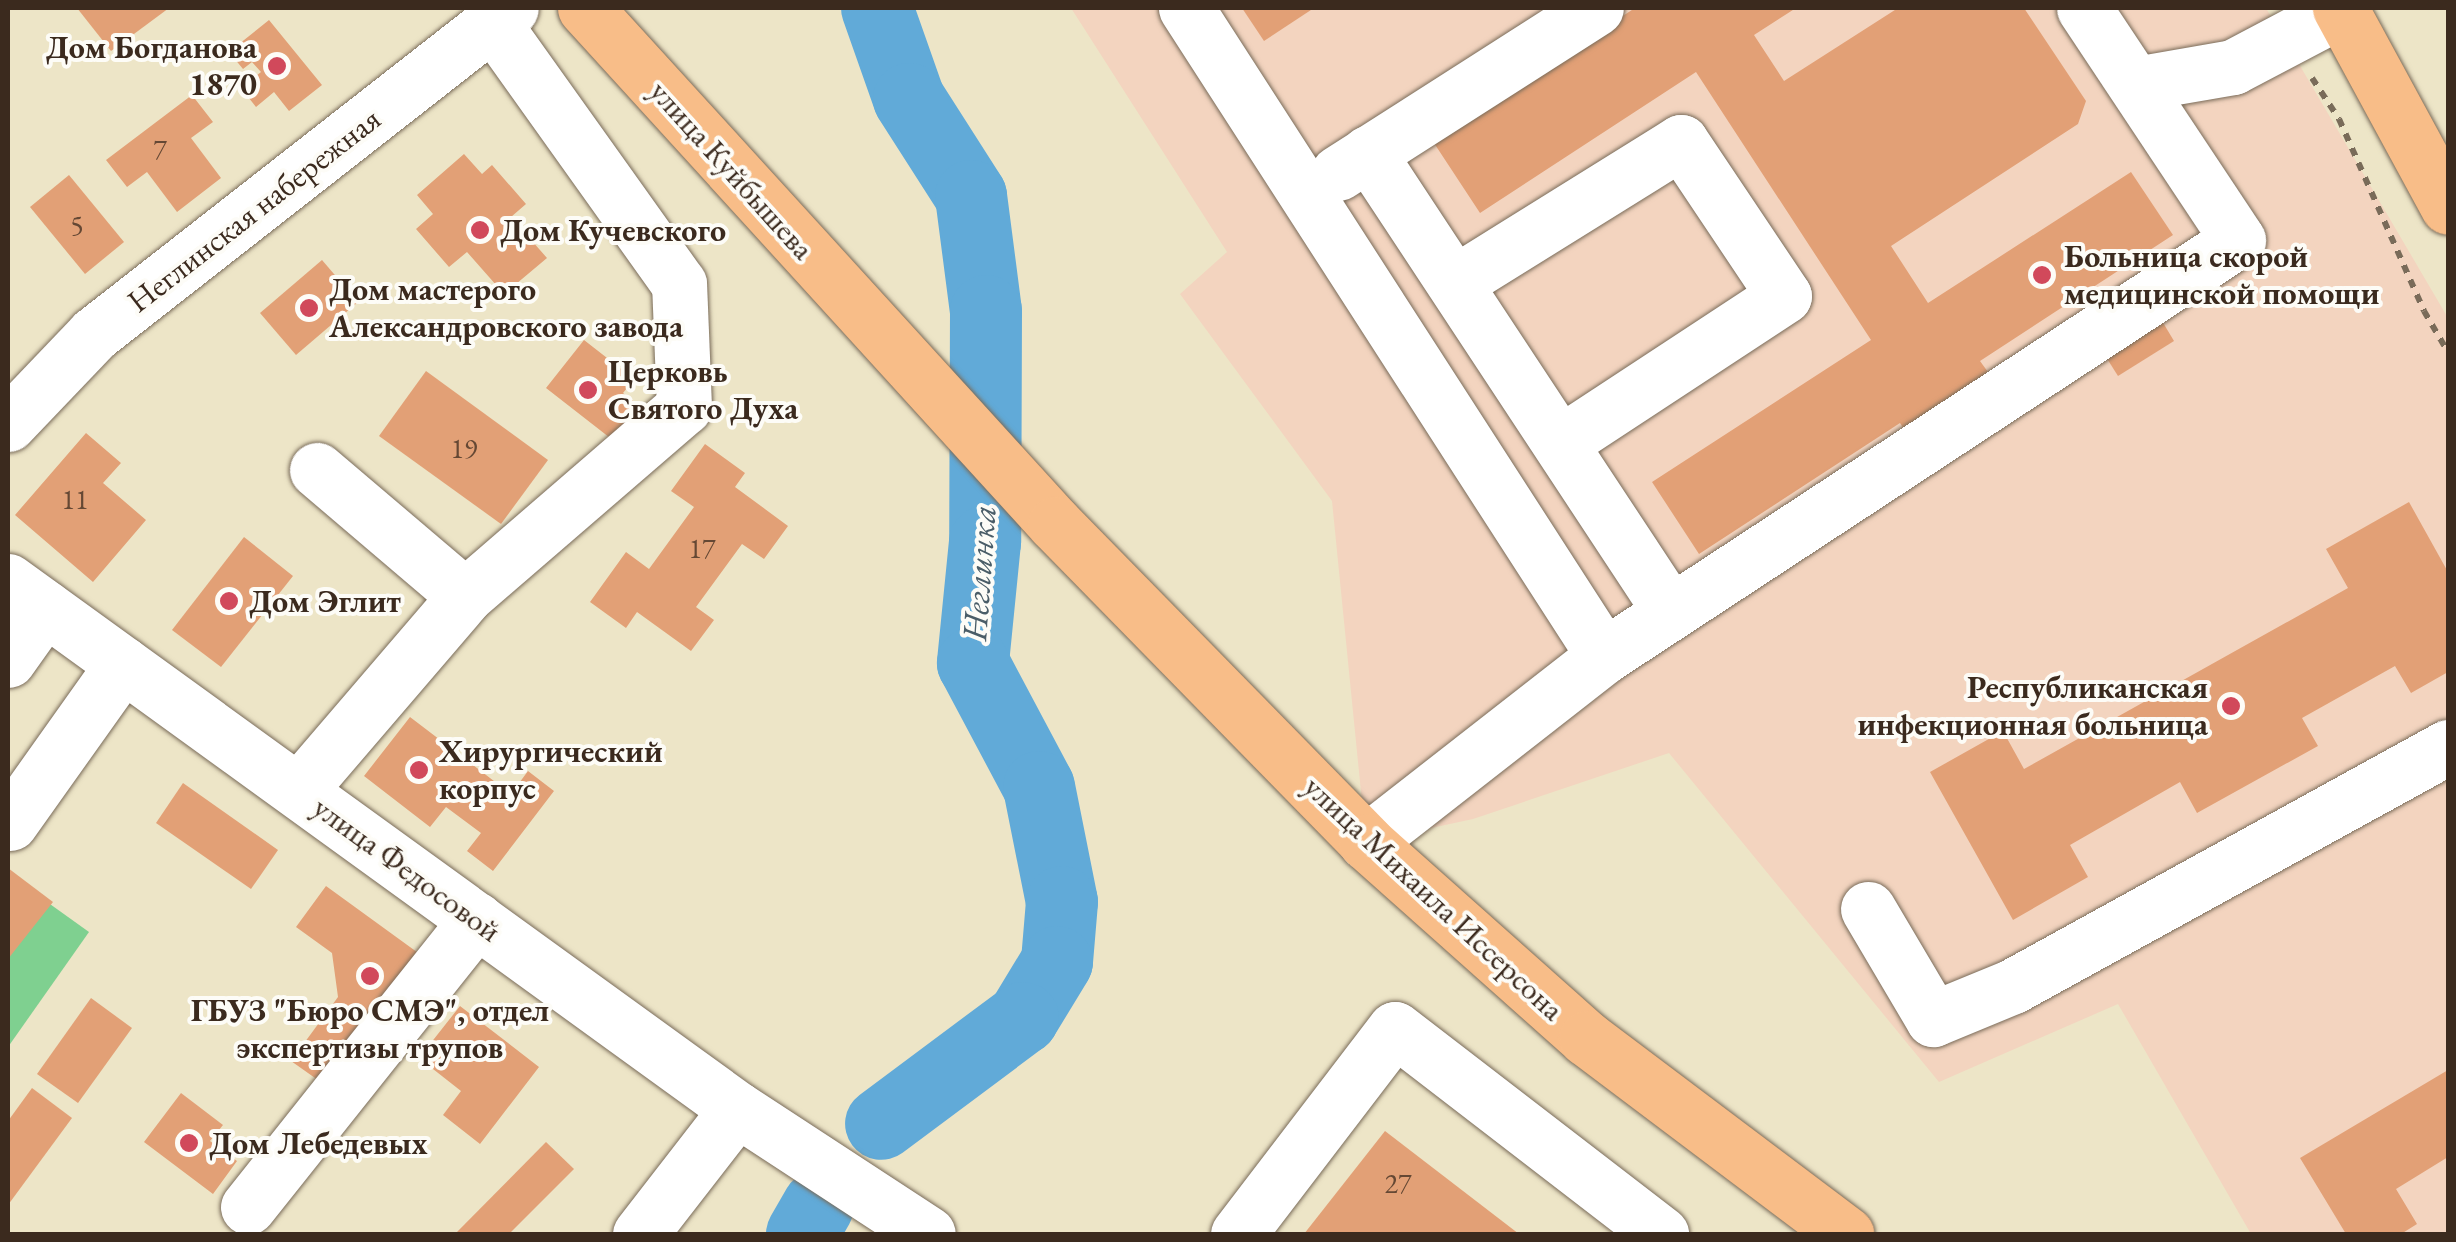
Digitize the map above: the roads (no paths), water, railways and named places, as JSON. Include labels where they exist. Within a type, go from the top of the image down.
[{"type":"main road","name":"улица Куйбышева","points":[[585,8],[1055,524]]},
{"type":"main road","points":[[2341,9],[2448,207]]},
{"type":"main road","name":"улица Михаила Иссерсона","points":[[1055,524],[1366,842],[1586,1038],[1846,1234]]},
{"type":"street","points":[[1186,8],[1604,656]]},
{"type":"street","points":[[1307,194],[1596,8]]},
{"type":"street","points":[[1366,842],[1604,656],[2238,240],[2084,8]]},
{"type":"street","points":[[2135,84],[2233,67],[2284,36],[2341,9]]},
{"type":"street","points":[[299,790],[465,596],[684,407],[679,284],[502,15]]},
{"type":"street","name":"Неглинская набережная","points":[[8,424],[94,334],[502,15]]},
{"type":"street","points":[[1456,282],[1681,142],[1784,296],[1562,442]]},
{"type":"street","points":[[1368,153],[1670,611]]},
{"type":"street","points":[[317,470],[465,596]]},
{"type":"street","points":[[8,660],[26,594]]},
{"type":"street","name":"улица Федосовой","points":[[26,594],[736,1110],[906,1221]]},
{"type":"street","points":[[10,823],[123,664]]},
{"type":"street","points":[[1868,909],[1933,1019],[2014,986],[2448,747]]},
{"type":"street","points":[[248,1207],[476,920]]},
{"type":"street","points":[[1238,1234],[1395,1029],[1661,1234]]},
{"type":"street","points":[[640,1234],[736,1110]]},
{"type":"waterway","name":"Неглинка","points":[[877,8],[909,99],[971,196],[986,311],[985,542],[973,663],[1039,787],[1062,902],[1057,962],[1023,1018],[881,1124]]},
{"type":"waterway","name":"Неглинка","points":[[802,1234],[818,1206]]},
{"type":"place","name":"Дом Богданова 1870","points":[[277,66]]},
{"type":"place","name":"Дом Кучевского","points":[[480,230]]},
{"type":"place","name":"Больница скорой медицинской помощи","points":[[2042,275]]},
{"type":"place","name":"Дом мастерого Александровского завода","points":[[309,308]]},
{"type":"place","name":"Церковь Святого Духа","points":[[588,390]]},
{"type":"place","name":"Дом Эглит","points":[[229,601]]},
{"type":"place","name":"Республиканская инфекционная больница","points":[[2231,706]]},
{"type":"place","name":"Хирургический корпус","points":[[419,770]]},
{"type":"place","name":"ГБУЗ \"Бюро СМЭ\", отдел экспертизы трупов","points":[[370,976]]},
{"type":"place","name":"Дом Лебедевых","points":[[189,1143]]}]
